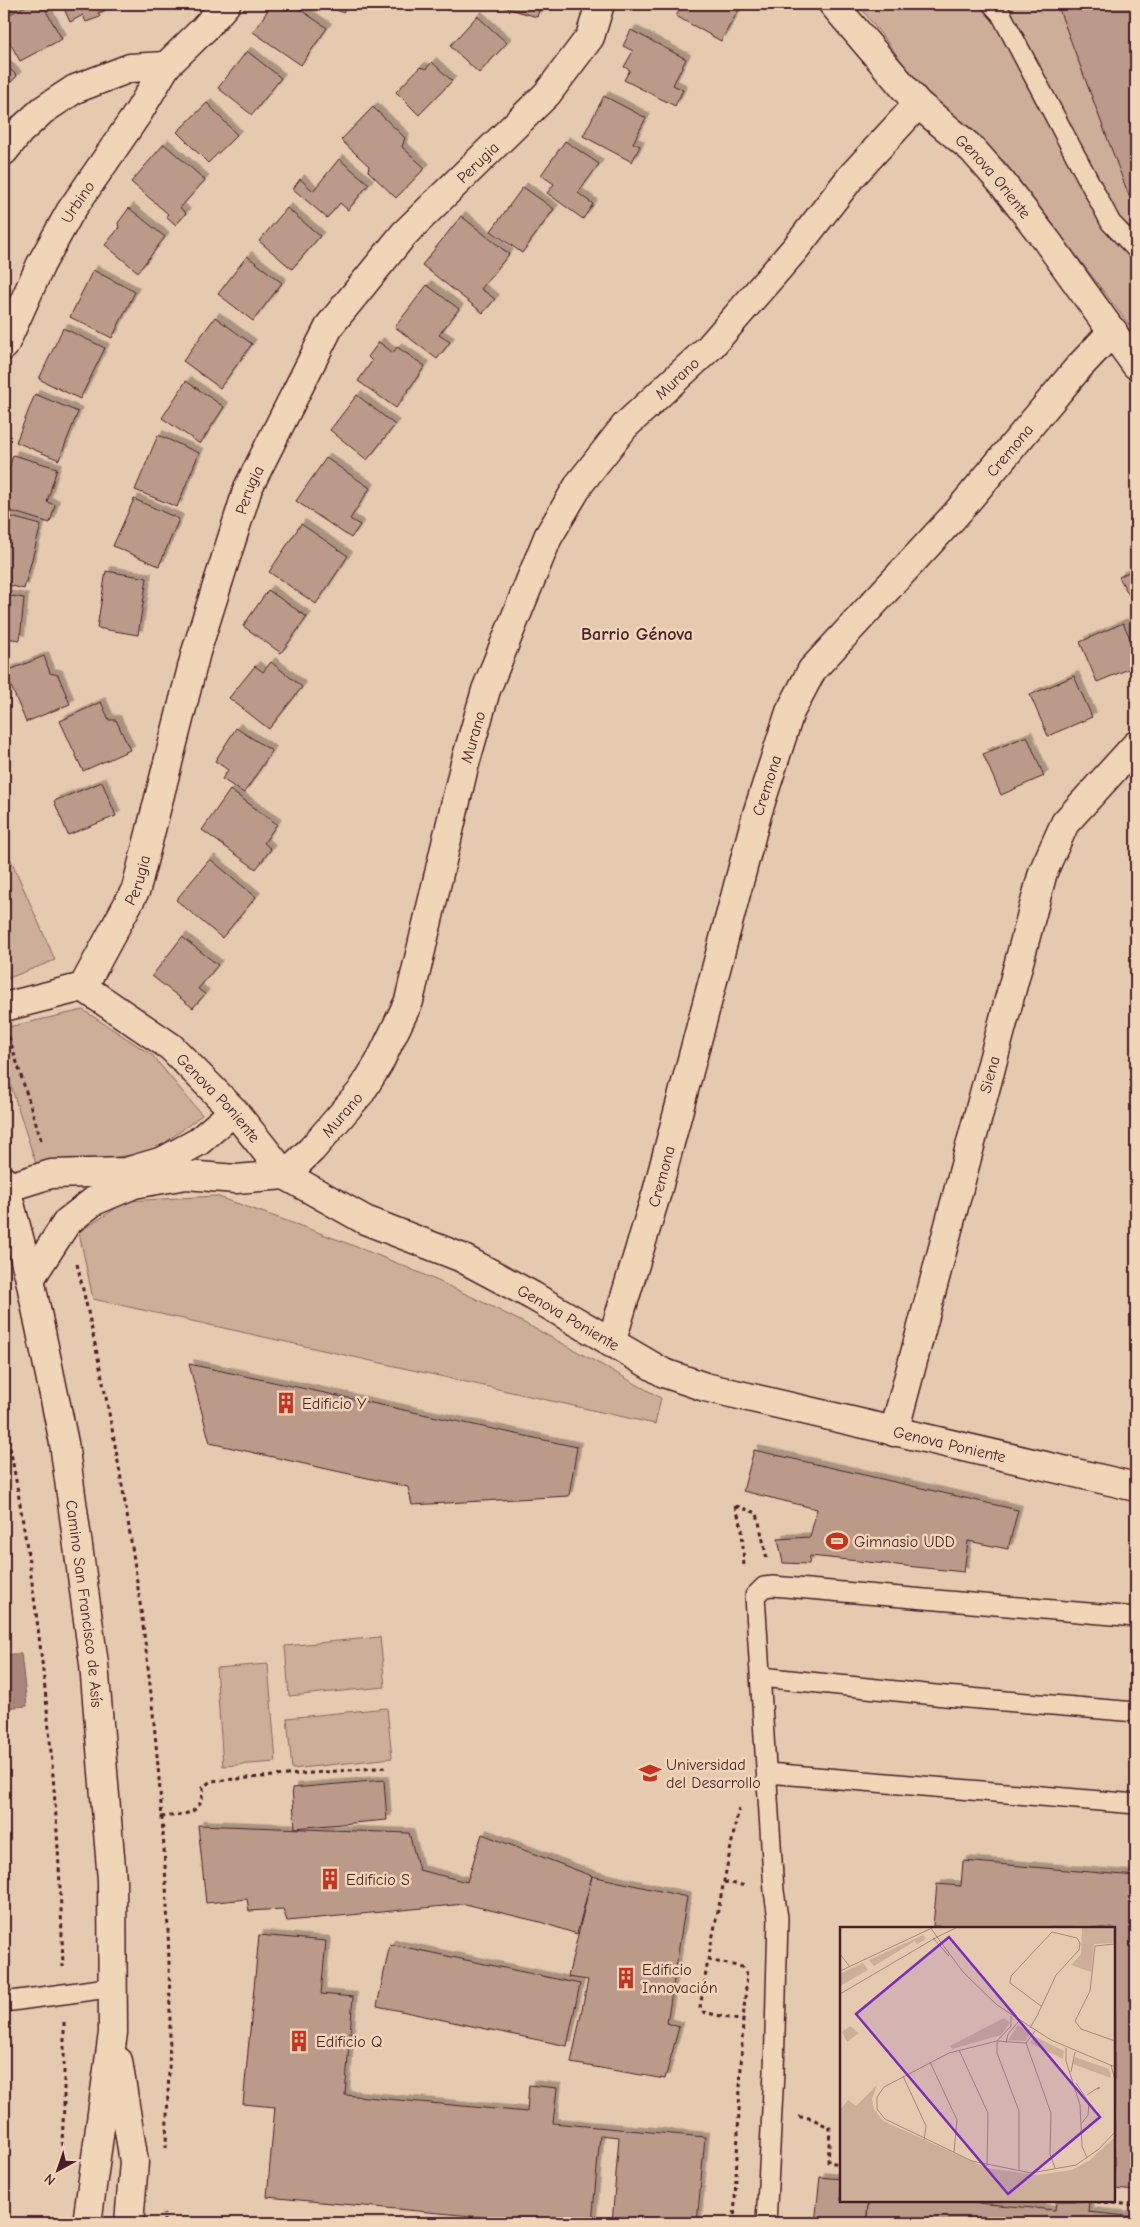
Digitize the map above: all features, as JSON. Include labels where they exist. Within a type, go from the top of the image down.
[{"type":"street","name":"Urbino","points":[[4,346],[42,264],[70,212],[138,113],[166,66],[204,29],[226,4]]},
{"type":"street","name":"Perugia","points":[[83,987],[136,889],[196,652],[248,488],[330,325],[404,234],[547,94],[590,38],[600,4]]},
{"type":"street","name":"Genova Oriente","points":[[833,4],[918,104],[972,149],[1002,183],[1113,331],[1136,365]]},
{"type":"street","points":[[4,152],[20,131],[43,110],[75,89],[130,68],[166,66]]},
{"type":"street","name":"Murano","points":[[285,1175],[312,1149],[361,1092],[379,1063],[409,1001],[464,768],[486,690],[548,537],[575,491],[625,426],[710,348],[795,249],[851,177],[918,104]]},
{"type":"street","name":"Cremona","points":[[610,1343],[657,1192],[757,814],[790,712],[812,670],[956,514],[1078,368],[1113,331]]},
{"type":"street","name":"Siena","points":[[894,1432],[1043,872],[1065,823],[1136,744]]},
{"type":"street","points":[[4,1007],[83,987]]},
{"type":"street","name":"Genova Poniente","points":[[83,987],[171,1047],[234,1111],[285,1175],[365,1220],[460,1257],[533,1296],[610,1343],[664,1373],[705,1387],[894,1432],[1136,1486]]},
{"type":"street","points":[[5,1185],[51,1174],[126,1172],[163,1161],[198,1142],[234,1111]]},
{"type":"street","points":[[30,1279],[67,1222],[94,1201],[134,1184],[186,1175],[236,1179],[285,1175]]},
{"type":"street","name":"Camino San Francisco de Asís","points":[[5,1185],[30,1279],[64,1443],[94,1664],[112,1880],[115,1987],[113,2033],[87,2223]]},
{"type":"street","name":"Camino San Francisco de Asís","points":[[113,2033],[134,2162],[129,2223]]},
{"type":"lane","points":[[992,4],[1001,14],[1111,223],[1136,249]]},
{"type":"lane","points":[[766,2223],[778,1918],[756,1596],[764,1587],[772,1586],[1136,1617]]},
{"type":"lane","points":[[761,1677],[945,1696],[1136,1712]]},
{"type":"lane","points":[[768,1773],[1136,1804]]},
{"type":"lane","points":[[4,2002],[115,1987]]},
{"type":"path","points":[[4,1416],[17,1482],[39,1627],[54,1767],[61,1889],[64,1993],[64,2105],[61,2164]]},
{"type":"path","points":[[744,1575],[742,1527],[735,1506],[757,1513],[772,1586]]},
{"type":"path","points":[[161,1817],[187,1814],[198,1808],[203,1802],[203,1787],[211,1781],[388,1767]]},
{"type":"path","points":[[740,1804],[700,2008],[703,2012],[743,2021]]},
{"type":"path","points":[[708,1960],[742,1968],[747,1975],[743,2021],[734,2223]]},
{"type":"path","points":[[828,2162],[840,2164]]},
{"type":"path","points":[[1101,2202],[1136,2205]]},
{"type":"shaded area","points":[[858,4],[1136,4],[1136,334],[1005,162],[925,92]]},
{"type":"shaded area","points":[[4,844],[55,960],[4,980]]},
{"type":"shaded area","points":[[83,1010],[152,1055],[202,1115],[154,1151],[94,1161],[36,1164],[4,1064],[4,1028]]},
{"type":"shaded area","points":[[216,1196],[313,1230],[408,1268],[518,1320],[661,1398],[655,1424],[93,1299],[79,1232],[127,1201]]},
{"type":"shaded area","points":[[380,1637],[385,1687],[289,1696],[285,1646]]},
{"type":"shaded area","points":[[21,1653],[27,1706],[4,1708],[4,1655]]},
{"type":"shaded area","points":[[268,1664],[276,1762],[223,1766],[216,1668]]},
{"type":"shaded area","points":[[387,1708],[392,1758],[292,1769],[287,1718]]},
{"type":"building","points":[[30,4],[42,4],[62,39],[20,61],[4,32],[4,5],[10,14]]},
{"type":"building","points":[[62,4],[119,4],[98,13],[100,17],[86,22],[83,15],[70,22]]},
{"type":"building","points":[[272,4],[292,4],[327,28],[301,65],[253,32]]},
{"type":"building","points":[[325,4],[348,4],[343,13]]},
{"type":"building","points":[[493,4],[541,4],[537,17]]},
{"type":"building","points":[[683,4],[742,4],[721,41],[676,16]]},
{"type":"building","points":[[1057,4],[1136,4],[1136,194],[1129,196]]},
{"type":"building","points":[[477,16],[507,43],[479,73],[450,46]]},
{"type":"building","points":[[631,30],[686,59],[673,85],[683,90],[675,106],[624,80],[630,70],[624,67],[633,51],[623,46]]},
{"type":"building","points":[[247,51],[281,78],[252,115],[218,88]]},
{"type":"building","points":[[432,62],[452,81],[419,115],[396,92],[420,67],[426,69]]},
{"type":"building","points":[[4,63],[17,76],[4,89]]},
{"type":"building","points":[[604,96],[646,118],[633,143],[640,146],[632,162],[583,136]]},
{"type":"building","points":[[207,103],[237,135],[208,163],[177,132]]},
{"type":"building","points":[[373,107],[405,138],[402,147],[425,168],[396,198],[368,171],[369,166],[341,140]]},
{"type":"building","points":[[565,141],[599,164],[578,193],[593,204],[583,219],[547,193],[554,184],[541,175]]},
{"type":"building","points":[[164,144],[205,180],[180,208],[186,213],[176,225],[166,216],[168,214],[131,182]]},
{"type":"building","points":[[339,159],[369,184],[348,210],[340,203],[327,218],[293,189],[300,179],[313,191]]},
{"type":"building","points":[[523,187],[554,209],[522,253],[491,231]]},
{"type":"building","points":[[129,208],[165,237],[138,272],[105,245],[119,228],[118,223]]},
{"type":"building","points":[[287,208],[320,236],[292,269],[259,241]]},
{"type":"building","points":[[461,216],[509,254],[481,289],[495,299],[483,313],[422,265]]},
{"type":"building","points":[[247,256],[282,283],[253,321],[218,294]]},
{"type":"building","points":[[93,270],[135,292],[112,338],[70,317]]},
{"type":"building","points":[[427,285],[459,309],[439,335],[450,342],[437,359],[395,327]]},
{"type":"building","points":[[215,317],[252,344],[220,388],[183,361]]},
{"type":"building","points":[[63,328],[105,348],[80,399],[39,379]]},
{"type":"building","points":[[379,342],[393,353],[397,347],[425,366],[396,408],[358,381],[372,361],[368,357]]},
{"type":"building","points":[[186,381],[224,407],[200,444],[162,418]]},
{"type":"building","points":[[35,394],[78,412],[59,460],[16,442]]},
{"type":"building","points":[[357,395],[395,425],[367,460],[330,430]]},
{"type":"building","points":[[158,435],[199,453],[177,507],[135,490]]},
{"type":"building","points":[[13,455],[57,468],[47,502],[55,505],[50,523],[4,509],[4,486]]},
{"type":"building","points":[[326,458],[370,488],[350,519],[360,525],[351,538],[296,501]]},
{"type":"building","points":[[134,499],[179,519],[159,566],[113,546]]},
{"type":"building","points":[[4,515],[41,525],[24,589],[4,584]]},
{"type":"building","points":[[301,524],[348,556],[316,604],[269,572]]},
{"type":"building","points":[[1136,568],[1136,608],[1119,577]]},
{"type":"building","points":[[106,571],[147,578],[138,635],[97,628]]},
{"type":"building","points":[[268,590],[307,617],[281,653],[243,626]]},
{"type":"building","points":[[4,595],[24,598],[20,640],[4,638]]},
{"type":"building","points":[[1123,623],[1136,651],[1136,666],[1097,682],[1080,642]]},
{"type":"building","points":[[44,656],[50,673],[58,675],[70,704],[26,722],[5,672]]},
{"type":"building","points":[[271,662],[302,687],[269,729],[229,698],[255,666],[263,672]]},
{"type":"building","points":[[1074,676],[1092,717],[1048,736],[1030,695]]},
{"type":"building","points":[[101,702],[109,720],[116,720],[130,750],[83,771],[60,721]]},
{"type":"building","points":[[236,728],[272,751],[244,793],[222,779],[228,770],[215,761]]},
{"type":"building","points":[[1027,736],[1044,776],[1001,795],[983,754]]},
{"type":"building","points":[[102,782],[116,816],[68,835],[54,801]]},
{"type":"building","points":[[230,790],[277,824],[264,843],[271,849],[256,869],[202,830]]},
{"type":"building","points":[[210,859],[256,897],[222,938],[176,900]]},
{"type":"building","points":[[182,937],[218,965],[198,989],[205,994],[193,1008],[152,976]]},
{"type":"building","name":"Edificio Y","points":[[189,1364],[577,1447],[569,1496],[412,1505],[408,1487],[210,1443]]},
{"type":"building","points":[[754,1450],[1018,1510],[1008,1549],[968,1541],[964,1572],[810,1556],[809,1564],[783,1563],[778,1539],[810,1537],[817,1509],[743,1491]]},
{"type":"building","points":[[384,1780],[387,1820],[295,1828],[292,1788]]},
{"type":"building","name":"Edificio S","points":[[198,1825],[409,1833],[419,1870],[467,1882],[482,1834],[592,1876],[577,1934],[540,1922],[465,1904],[287,1921],[283,1909],[249,1911],[247,1899],[206,1903]]},
{"type":"building","points":[[963,1861],[1136,1876],[1136,2191],[1115,2189],[1115,1927],[933,1926],[937,1884],[961,1886]]},
{"type":"building","name":"Edificio Innovación","points":[[592,1876],[687,1897],[667,2023],[679,2027],[665,2079],[571,2063],[588,1980],[568,1977]]},
{"type":"building","name":"Edificio Q","points":[[259,1935],[326,1941],[321,1994],[353,1997],[345,2095],[527,2112],[529,2085],[557,2088],[553,2123],[705,2137],[697,2223],[612,2223],[619,2137],[600,2135],[592,2223],[547,2223],[267,2197],[275,2107],[243,2104]]},
{"type":"building","points":[[390,1944],[580,1984],[567,2046],[377,2006]]},
{"type":"building","points":[[820,2177],[840,2179],[840,2202],[868,2202],[867,2218],[930,2223],[815,2223]]},
{"type":"building","points":[[868,2202],[966,2202],[1055,2210],[1056,2202],[1089,2202],[1088,2212],[1136,2217],[1136,2223],[930,2223],[867,2218]]},
{"type":"place","name":"Edificio Y","points":[[286,1403]]},
{"type":"place","name":"Gimnasio UDD","points":[[837,1541]]},
{"type":"place","name":"Universidad del Desarrollo","points":[[650,1773]]},
{"type":"place","name":"Edificio S","points":[[330,1879]]},
{"type":"place","name":"Edificio Innovación","points":[[626,1978]]},
{"type":"place","name":"Edificio Q","points":[[299,2041]]},
{"type":"district","name":"Barrio Génova","points":[[637,634]]}]
